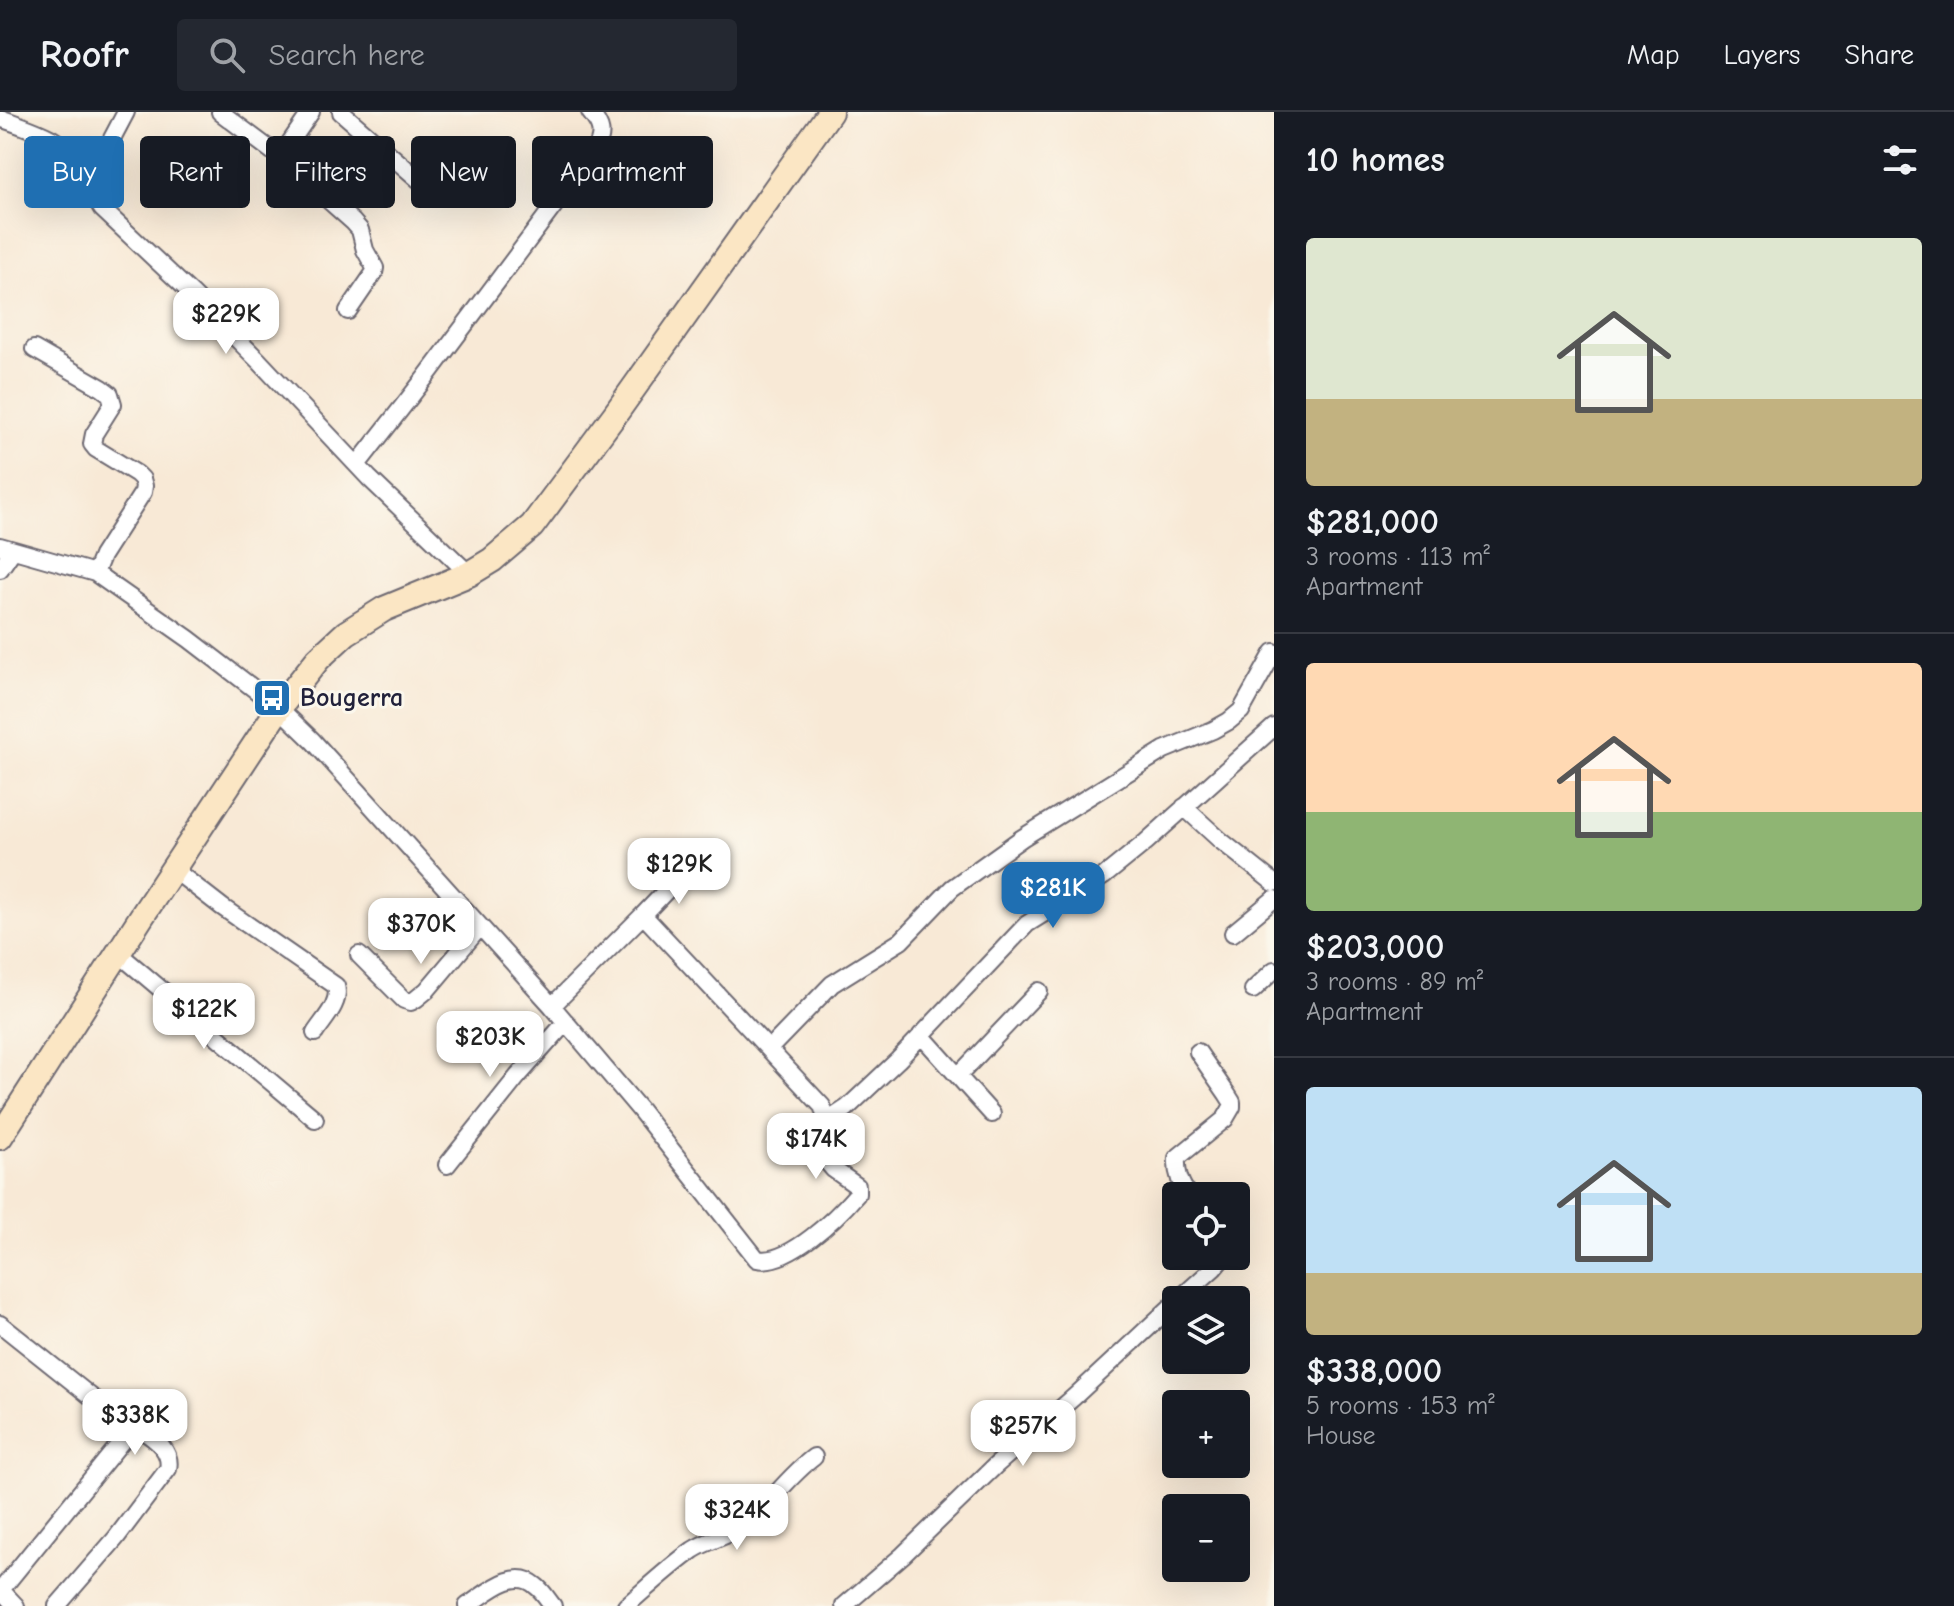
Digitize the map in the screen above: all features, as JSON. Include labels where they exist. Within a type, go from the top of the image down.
[{"type":"main road","points":[[0,1137],[279,708],[318,659],[346,633],[384,609],[469,574],[510,547],[532,526],[830,112]]},
{"type":"street","points":[[113,136],[126,112]]},
{"type":"street","points":[[220,112],[266,146]]},
{"type":"street","points":[[294,136],[311,112]]},
{"type":"street","points":[[341,112],[411,173]]},
{"type":"street","points":[[357,465],[595,151],[601,140],[601,130],[590,112]]},
{"type":"street","points":[[0,118],[46,136]]},
{"type":"street","points":[[101,208],[203,305],[357,465],[469,574]]},
{"type":"street","points":[[337,208],[360,230],[374,273],[348,311]]},
{"type":"street","points":[[34,349],[110,394],[113,404],[94,434],[92,444],[137,474],[144,486],[95,573]]},
{"type":"street","points":[[0,569],[6,548],[95,573],[279,708],[313,741],[566,1022],[757,1259],[772,1259],[787,1253],[830,1221],[857,1194],[857,1186],[833,1169],[819,1152],[826,1122],[822,1106],[643,915]]},
{"type":"street","points":[[769,1049],[832,984],[901,941],[942,896],[1022,838],[1164,750],[1229,721],[1241,711],[1274,652]]},
{"type":"street","points":[[826,1122],[869,1088],[1027,924],[1104,876],[1273,730]]},
{"type":"street","points":[[1184,807],[1274,883]]},
{"type":"street","points":[[173,869],[336,986],[335,1003],[315,1033]]},
{"type":"street","points":[[552,1006],[687,869]]},
{"type":"street","points":[[1233,933],[1274,899]]},
{"type":"street","points":[[359,955],[404,1000],[411,1002],[427,990],[480,927]]},
{"type":"street","points":[[118,953],[315,1119]]},
{"type":"street","points":[[1253,990],[1274,970]]},
{"type":"street","points":[[959,1075],[1039,991]]},
{"type":"street","points":[[447,1165],[566,1022]]},
{"type":"street","points":[[921,1035],[992,1114]]},
{"type":"street","points":[[1181,1182],[1176,1168],[1177,1158],[1225,1119],[1232,1107],[1232,1102],[1198,1052]]},
{"type":"street","points":[[1194,1286],[1212,1270]]},
{"type":"street","points":[[844,1606],[1162,1315]]},
{"type":"street","points":[[0,1324],[94,1399]]},
{"type":"street","points":[[16,1606],[0,1590],[126,1436],[132,1431],[143,1431],[167,1452],[168,1469],[116,1538],[57,1606]]},
{"type":"street","points":[[626,1606],[694,1550],[743,1526],[814,1457]]},
{"type":"street","points":[[467,1606],[507,1580],[516,1578],[536,1585],[553,1606]]},
{"type":"place","name":"Bougerra","points":[[272,698]]}]
